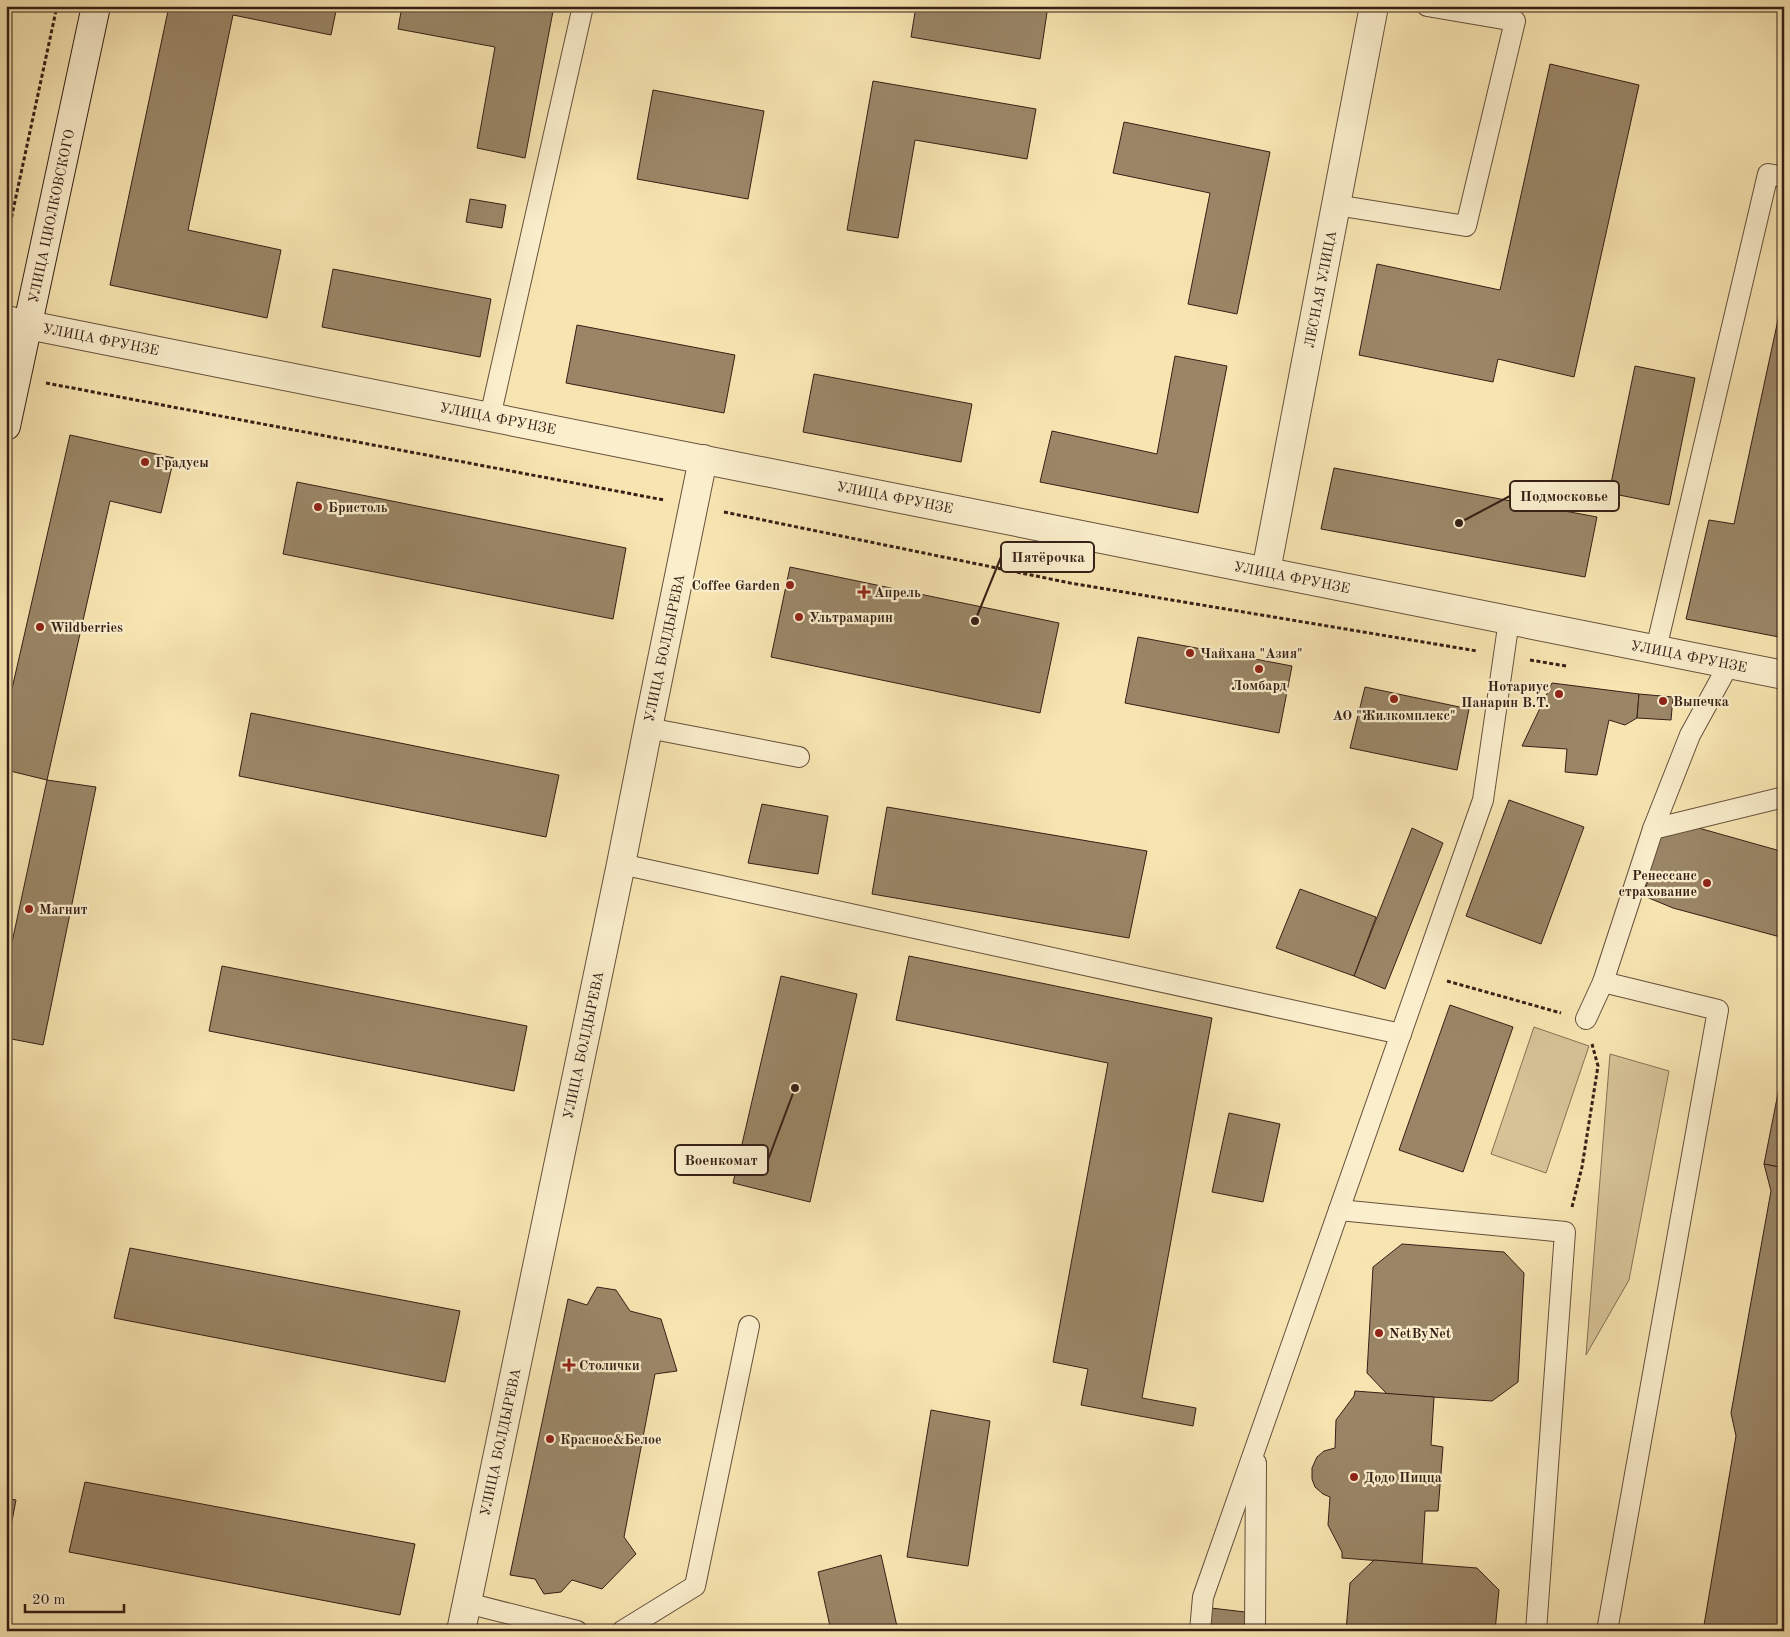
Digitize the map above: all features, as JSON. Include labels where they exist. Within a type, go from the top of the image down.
[{"type":"street","name":"УЛИЦА ЦИОЛКОВСКОГО","points":[[6,426],[17,376],[17,322],[96,6]]},
{"type":"street","name":"ЛЕСНАЯ УЛИЦА","points":[[1266,571],[1374,6]]},
{"type":"street","name":"УЛИЦА ФРУНЗЕ","points":[[17,322],[1784,674]]},
{"type":"street","name":"УЛИЦА БОЛДЫРЕВА","points":[[461,1631],[621,864],[703,459]]},
{"type":"lane","points":[[490,417],[583,6]]},
{"type":"lane","points":[[1336,205],[1466,226],[1515,21],[1427,6]]},
{"type":"lane","points":[[1656,649],[1768,174],[1784,177]]},
{"type":"lane","points":[[1200,1631],[1203,1597],[1483,800],[1509,620]]},
{"type":"lane","points":[[1586,1019],[1603,982],[1653,829],[1690,735],[1729,664]]},
{"type":"lane","points":[[648,728],[799,757]]},
{"type":"lane","points":[[1653,829],[1784,797]]},
{"type":"lane","points":[[621,864],[1401,1034]]},
{"type":"lane","points":[[1603,982],[1718,1010],[1607,1631]]},
{"type":"lane","points":[[1339,1210],[1565,1232],[1536,1631]]},
{"type":"lane","points":[[622,1631],[695,1586],[749,1326]]},
{"type":"lane","points":[[1255,1631],[1256,1447]]},
{"type":"lane","points":[[467,1602],[578,1631]]},
{"type":"path","points":[[6,243],[57,6]]},
{"type":"path","points":[[17,376],[64,387],[694,506],[1070,583],[1574,667]]},
{"type":"path","points":[[1422,975],[1586,1019],[1598,1066],[1582,1167],[1565,1232]]},
{"type":"shaded area","points":[[1534,1027],[1589,1046],[1546,1173],[1491,1154]]},
{"type":"shaded area","points":[[1610,1054],[1669,1071],[1629,1280],[1586,1355]]},
{"type":"building","points":[[169,6],[337,6],[331,35],[233,15],[188,230],[281,250],[267,318],[110,285]]},
{"type":"building","points":[[402,6],[554,6],[525,158],[477,148],[495,47],[398,29]]},
{"type":"building","points":[[916,6],[1048,6],[1040,59],[911,37]]},
{"type":"building","points":[[1550,64],[1639,85],[1574,377],[1498,359],[1493,382],[1359,355],[1377,264],[1500,290]]},
{"type":"building","points":[[873,81],[1036,109],[1027,159],[915,140],[898,238],[847,230]]},
{"type":"building","points":[[653,90],[764,111],[748,199],[637,179]]},
{"type":"building","points":[[1124,122],[1270,152],[1237,314],[1188,304],[1210,193],[1113,173]]},
{"type":"building","points":[[470,199],[506,205],[502,228],[466,222]]},
{"type":"building","points":[[333,269],[491,299],[480,357],[322,327]]},
{"type":"building","points":[[1784,292],[1784,638],[1686,619],[1709,520],[1734,524]]},
{"type":"building","points":[[577,325],[735,355],[724,413],[566,383]]},
{"type":"building","points":[[1175,356],[1227,366],[1198,513],[1040,482],[1052,431],[1157,454]]},
{"type":"building","points":[[1635,366],[1695,378],[1669,505],[1609,493]]},
{"type":"building","points":[[814,374],[972,404],[961,462],[803,432]]},
{"type":"building","points":[[70,435],[174,458],[161,513],[110,501],[47,780],[6,770],[6,715]]},
{"type":"building","points":[[1334,468],[1597,517],[1585,577],[1321,529]]},
{"type":"building","points":[[297,482],[626,548],[613,619],[283,554]]},
{"type":"building","points":[[790,567],[1059,623],[1040,713],[771,657]]},
{"type":"building","points":[[1138,637],[1292,666],[1279,733],[1125,703]]},
{"type":"building","points":[[1552,683],[1639,694],[1637,718],[1625,725],[1609,720],[1597,775],[1565,772],[1567,749],[1522,746]]},
{"type":"building","points":[[1365,687],[1469,709],[1457,770],[1350,748]]},
{"type":"building","points":[[1639,694],[1673,697],[1671,720],[1637,718]]},
{"type":"building","points":[[251,713],[559,775],[546,837],[239,776]]},
{"type":"building","points":[[47,780],[96,787],[43,1045],[6,1038],[6,970]]},
{"type":"building","points":[[1509,800],[1584,827],[1541,944],[1466,916]]},
{"type":"building","points":[[762,804],[828,816],[818,874],[748,863]]},
{"type":"building","points":[[887,807],[1147,851],[1129,938],[872,894]]},
{"type":"building","points":[[1695,827],[1784,852],[1784,938],[1673,908],[1644,896],[1659,832]]},
{"type":"building","points":[[1412,828],[1443,843],[1385,989],[1354,976]]},
{"type":"building","points":[[1300,889],[1376,917],[1354,976],[1276,948]]},
{"type":"building","points":[[909,956],[1212,1018],[1142,1398],[1196,1408],[1193,1426],[1081,1405],[1088,1369],[1053,1362],[1108,1063],[896,1020]]},
{"type":"building","points":[[222,966],[527,1026],[514,1091],[209,1031]]},
{"type":"building","points":[[781,976],[857,994],[810,1202],[733,1183]]},
{"type":"building","points":[[1450,1005],[1513,1027],[1463,1172],[1399,1150]]},
{"type":"building","points":[[1784,1063],[1784,1168],[1764,1164]]},
{"type":"building","points":[[1229,1113],[1280,1124],[1263,1202],[1212,1192]]},
{"type":"building","points":[[1764,1164],[1784,1168],[1784,1625],[1783,1631],[1703,1631],[1736,1436],[1731,1413],[1771,1191]]},
{"type":"building","points":[[1402,1244],[1504,1252],[1524,1273],[1518,1382],[1492,1401],[1387,1394],[1367,1373],[1373,1267]]},
{"type":"building","points":[[130,1248],[460,1311],[445,1382],[114,1318]]},
{"type":"building","points":[[597,1287],[616,1290],[630,1311],[661,1319],[677,1371],[655,1374],[624,1537],[636,1554],[602,1589],[572,1580],[561,1592],[544,1594],[535,1579],[510,1575],[568,1299],[587,1305]]},
{"type":"building","points":[[1355,1391],[1434,1397],[1431,1445],[1443,1447],[1438,1511],[1425,1511],[1422,1564],[1342,1558],[1342,1552],[1328,1525],[1330,1497],[1315,1487],[1312,1479],[1312,1468],[1317,1457],[1324,1451],[1335,1448],[1336,1420],[1354,1396]]},
{"type":"building","points":[[931,1410],[990,1421],[968,1566],[907,1557]]},
{"type":"building","points":[[85,1482],[415,1544],[400,1615],[69,1552]]},
{"type":"building","points":[[6,1498],[16,1500],[6,1552]]},
{"type":"building","points":[[881,1555],[898,1631],[831,1631],[818,1572]]},
{"type":"building","points":[[1374,1560],[1477,1568],[1499,1590],[1495,1631],[1346,1631],[1350,1583]]},
{"type":"building","points":[[1211,1608],[1245,1612],[1244,1631],[1210,1631]]},
{"type":"place","name":"Градусы","points":[[145,462]]},
{"type":"place","name":"Бристоль","points":[[318,507]]},
{"type":"place","name":"Подмосковье","points":[[1459,523]]},
{"type":"place","name":"Coffee Garden","points":[[790,585]]},
{"type":"place","name":"Апрель","points":[[864,592]]},
{"type":"place","name":"Ультрамарин","points":[[799,617]]},
{"type":"place","name":"Пятёрочка","points":[[975,621]]},
{"type":"place","name":"Wildberries","points":[[40,627]]},
{"type":"place","name":"Чайхана \"Азия\"","points":[[1190,653]]},
{"type":"place","name":"Ломбард","points":[[1259,669]]},
{"type":"place","name":"Нотариус Панарин В.Т.","points":[[1559,694]]},
{"type":"place","name":"АО \"Жилкомплекс\"","points":[[1394,699]]},
{"type":"place","name":"Выпечка","points":[[1663,701]]},
{"type":"place","name":"Ренессанс страхование","points":[[1707,883]]},
{"type":"place","name":"Магнит","points":[[29,909]]},
{"type":"place","name":"Военкомат","points":[[795,1088]]},
{"type":"place","name":"NetByNet","points":[[1379,1333]]},
{"type":"place","name":"Столички","points":[[569,1365]]},
{"type":"place","name":"Красное&Белое","points":[[550,1439]]},
{"type":"place","name":"Додо Пицца","points":[[1354,1477]]}]
